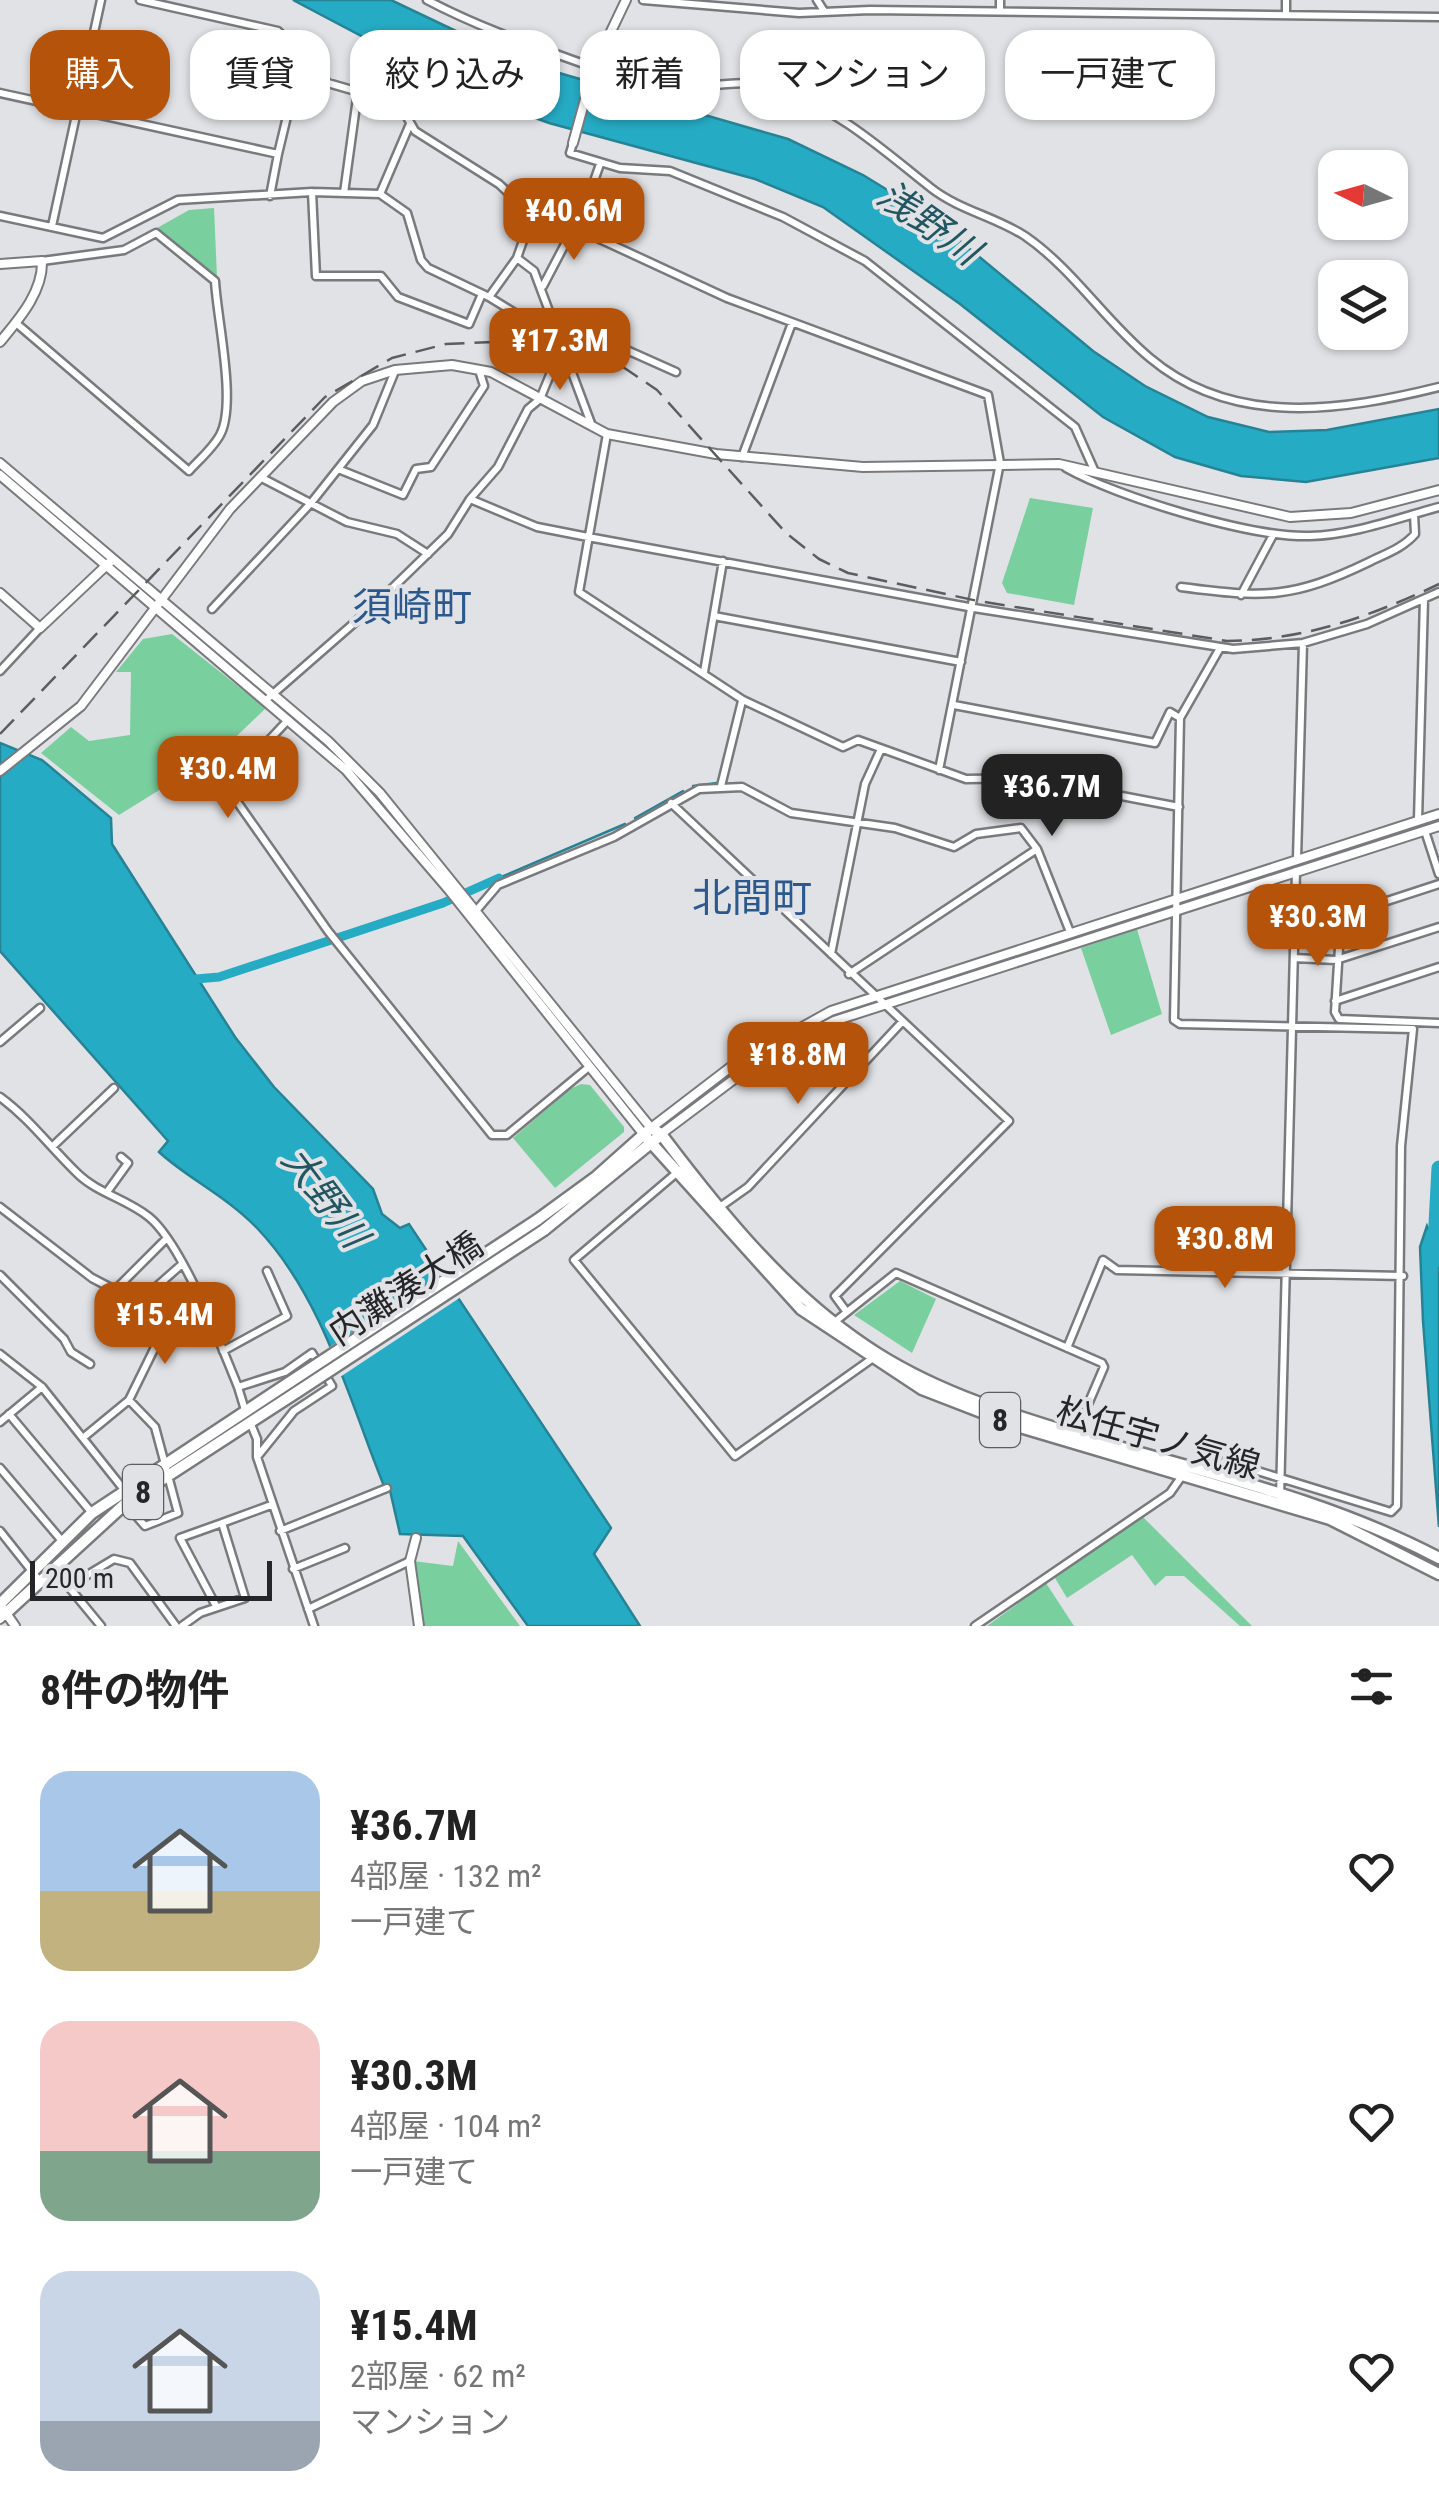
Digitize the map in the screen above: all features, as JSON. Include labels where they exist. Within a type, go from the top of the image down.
[{"type":"main road","name":"松任宇ノ気線","points":[[653,1135],[772,1282],[874,1356],[949,1401],[1362,1520],[1439,1558]]},
{"type":"main road","name":"内灘湊大橋","points":[[248,1418],[540,1225],[653,1135]]},
{"type":"main road","name":"8","points":[[36,1576],[52,1567],[167,1470],[248,1418]]},
{"type":"main road","name":"8","points":[[1,1611],[92,1513],[126,1488],[167,1470]]},
{"type":"main road","name":"松任宇ノ気線","points":[[1280,1499],[1330,1519],[1438,1573]]},
{"type":"street","points":[[95,30],[101,0]]},
{"type":"street","points":[[140,0],[274,30]]},
{"type":"street","points":[[427,0],[499,36],[580,65]]},
{"type":"street","points":[[612,30],[626,0]]},
{"type":"street","points":[[643,0],[732,10],[1439,17]]},
{"type":"street","points":[[732,10],[736,0]]},
{"type":"street","points":[[818,0],[824,11]]},
{"type":"street","points":[[1000,0],[1000,11]]},
{"type":"street","points":[[1286,0],[1286,14]]},
{"type":"street","points":[[720,85],[756,84],[781,90],[861,130],[935,192],[1026,237],[1150,359],[1197,389],[1236,402],[1278,409],[1325,409],[1439,387]]},
{"type":"street","points":[[0,92],[30,99]]},
{"type":"street","points":[[580,119],[570,152],[600,164],[670,171],[783,217],[864,261],[1075,427],[1095,473]]},
{"type":"street","points":[[52,226],[76,120]]},
{"type":"street","points":[[123,120],[278,154]]},
{"type":"street","points":[[270,196],[286,120]]},
{"type":"street","points":[[344,194],[354,120]]},
{"type":"street","points":[[408,120],[499,184],[532,215],[792,322],[988,395],[1000,463],[939,770]]},
{"type":"street","points":[[380,194],[410,124]]},
{"type":"street","points":[[543,288],[544,278],[573,230],[600,164]]},
{"type":"street","points":[[312,192],[316,276],[380,276],[398,297],[469,324],[517,258],[532,215]]},
{"type":"street","points":[[0,216],[104,238],[178,200],[312,192],[380,194],[407,213],[421,260],[428,268],[486,296],[560,343]]},
{"type":"street","points":[[0,264],[124,250],[156,233],[215,281],[219,340],[228,368],[221,433],[190,471],[16,323]]},
{"type":"street","points":[[517,258],[534,271],[543,288],[592,426]]},
{"type":"street","points":[[0,342],[36,289],[42,260]]},
{"type":"street","points":[[552,316],[676,372]]},
{"type":"street","points":[[742,457],[792,322]]},
{"type":"street","points":[[270,697],[448,534],[470,499],[498,467],[528,409],[540,399],[560,343]]},
{"type":"street","points":[[0,772],[81,706],[196,551],[333,402],[362,381],[395,370],[426,364],[479,368],[607,434],[742,457],[863,467],[1059,464],[1290,516],[1351,513],[1439,490]]},
{"type":"street","points":[[338,469],[403,495],[416,469],[430,468],[484,386],[479,368]]},
{"type":"street","points":[[212,609],[312,502],[373,425],[395,370]]},
{"type":"street","points":[[607,434],[579,592],[742,700],[843,747],[858,740],[974,781],[1028,778],[1179,807]]},
{"type":"street","points":[[0,463],[158,605],[380,793],[460,888],[653,1135]]},
{"type":"street","points":[[1059,464],[1101,488],[1272,535],[1332,534],[1439,507]]},
{"type":"street","points":[[0,475],[110,563]]},
{"type":"street","points":[[260,477],[347,522],[397,534],[428,554]]},
{"type":"street","points":[[470,499],[537,527],[974,608],[1220,648],[1256,649],[1304,643],[1367,624],[1439,592]]},
{"type":"street","points":[[1181,587],[1269,596],[1316,587],[1403,546],[1415,534],[1414,514]]},
{"type":"street","points":[[1241,595],[1272,535]]},
{"type":"street","points":[[704,672],[723,561]]},
{"type":"street","points":[[0,671],[110,563]]},
{"type":"street","points":[[0,594],[40,628]]},
{"type":"street","points":[[1418,820],[1424,600]]},
{"type":"street","points":[[714,616],[962,662]]},
{"type":"street","points":[[1297,859],[1304,643]]},
{"type":"street","points":[[1220,648],[1180,718],[1174,1020],[1180,1024],[1413,1030],[1402,1146],[1397,1506],[1391,1512],[1225,1461]]},
{"type":"street","points":[[270,697],[346,770],[461,904],[474,909]]},
{"type":"street","points":[[721,786],[720,776],[742,700]]},
{"type":"street","points":[[954,705],[1156,744],[1170,712],[1180,718]]},
{"type":"street","points":[[289,719],[226,786],[328,931],[492,1135],[507,1135],[594,1062]]},
{"type":"street","points":[[830,956],[864,784],[882,748]]},
{"type":"street","points":[[474,909],[498,885],[614,837],[699,789],[721,786],[742,787],[791,812],[895,828],[954,847],[976,834],[1022,828],[1038,849],[1070,932]]},
{"type":"street","points":[[671,803],[1009,1121],[836,1296],[846,1310]]},
{"type":"street","points":[[653,1135],[709,1082],[776,1039],[873,995],[1439,814]]},
{"type":"street","points":[[653,1135],[762,1058],[881,1002],[1439,826]]},
{"type":"street","points":[[1425,830],[1439,874]]},
{"type":"street","points":[[850,974],[1038,849]]},
{"type":"street","points":[[1280,1499],[1296,871]]},
{"type":"street","points":[[1439,884],[1342,916],[1335,1001],[1339,1019],[1439,1023]]},
{"type":"street","points":[[1294,958],[1336,960],[1439,927]]},
{"type":"street","points":[[1335,1001],[1439,967]]},
{"type":"street","points":[[0,1042],[40,1008]]},
{"type":"street","points":[[716,1209],[748,1187],[902,1022]]},
{"type":"street","points":[[53,1146],[114,1088]]},
{"type":"street","points":[[0,1097],[28,1118],[77,1173],[152,1219],[166,1238],[224,1351],[257,1439],[257,1458],[271,1506],[314,1626]]},
{"type":"street","points":[[107,1192],[128,1163],[120,1157]]},
{"type":"street","points":[[681,1169],[574,1260],[734,1456],[874,1356]]},
{"type":"street","points":[[0,1207],[92,1278],[115,1290],[166,1238]]},
{"type":"street","points":[[1066,1348],[1103,1260],[1117,1270],[1403,1276]]},
{"type":"street","points":[[170,1334],[147,1295],[181,1266]]},
{"type":"street","points":[[224,1351],[286,1316],[267,1271]]},
{"type":"street","points":[[831,1326],[846,1310],[896,1274],[1066,1348],[1104,1367],[1073,1438]]},
{"type":"street","points":[[0,1275],[64,1339],[71,1352],[90,1364]]},
{"type":"street","points":[[84,1437],[129,1400],[158,1341],[206,1313]]},
{"type":"street","points":[[238,1388],[285,1372],[312,1353],[332,1386],[294,1411],[257,1458]]},
{"type":"street","points":[[1,1357],[42,1387],[126,1488],[126,1503],[145,1526],[178,1514],[155,1428],[129,1400]]},
{"type":"street","points":[[0,1422],[42,1387]]},
{"type":"street","points":[[9,1414],[92,1513]]},
{"type":"street","points":[[257,1439],[267,1441]]},
{"type":"street","points":[[0,1468],[62,1541]]},
{"type":"street","points":[[976,1626],[1170,1493],[1185,1472]]},
{"type":"street","points":[[280,1530],[387,1488]]},
{"type":"street","points":[[216,1606],[180,1538],[271,1506]]},
{"type":"street","points":[[69,1586],[114,1559],[130,1563],[179,1626],[216,1606],[246,1598],[222,1523]]},
{"type":"street","points":[[0,1532],[36,1576]]},
{"type":"street","points":[[416,1538],[410,1561],[419,1626]]},
{"type":"street","points":[[293,1569],[345,1548]]},
{"type":"street","points":[[308,1608],[410,1561]]},
{"type":"street","points":[[52,1567],[100,1626]]},
{"type":"street","points":[[1,1611],[16,1626]]},
{"type":"green space","points":[[214,208],[217,277],[157,228],[189,210]]},
{"type":"green space","points":[[1030,498],[1093,508],[1074,605],[1007,593],[1002,583]]},
{"type":"green space","points":[[172,634],[266,708],[219,753],[119,815],[41,753],[71,727],[89,741],[130,735],[131,672],[116,672],[143,639]]},
{"type":"green space","points":[[1137,929],[1162,1014],[1111,1035],[1081,948]]},
{"type":"green space","points":[[581,1084],[590,1085],[624,1132],[555,1188],[513,1138]]},
{"type":"green space","points":[[900,1281],[936,1299],[912,1353],[854,1315]]},
{"type":"green space","points":[[1142,1516],[1252,1626],[1240,1626],[1184,1576],[1166,1576],[1155,1586],[1132,1555],[1067,1598],[1055,1578]]},
{"type":"green space","points":[[458,1541],[520,1626],[420,1626],[413,1561],[453,1566]]},
{"type":"green space","points":[[1046,1583],[1074,1626],[987,1626]]},
{"type":"water","points":[[293,0],[391,0],[454,30],[350,30]]},
{"type":"water","name":"浅野川","points":[[560,73],[580,79],[580,120],[720,119],[788,139],[863,175],[930,216],[1093,351],[1145,386],[1208,417],[1269,432],[1327,430],[1439,409],[1439,458],[1306,482],[1241,476],[1175,457],[1103,417],[960,304],[823,207],[755,179],[541,120],[560,120]]},
{"type":"water","name":"大野川","points":[[0,743],[42,760],[111,818],[112,844],[235,1037],[274,1087],[373,1189],[382,1214],[400,1228],[409,1224],[611,1528],[594,1554],[640,1626],[528,1626],[463,1536],[400,1534],[389,1486],[384,1486],[332,1351],[300,1285],[280,1255],[245,1216],[159,1152],[168,1141],[0,951]]},
{"type":"water","points":[[1427,1226],[1439,1252],[1439,1527],[1420,1247]]},
{"type":"pier","points":[[447,1271],[464,1295],[337,1379],[325,1350]]},
{"type":"waterway","points":[[693,786],[717,783]]},
{"type":"waterway","points":[[635,818],[683,791]]},
{"type":"waterway","points":[[499,878],[625,824]]},
{"type":"waterway","points":[[196,979],[219,977],[443,903],[499,878]]},
{"type":"waterway","points":[[1434,1261],[1439,1168]]},
{"type":"railway","points":[[0,734],[325,397],[392,358],[446,344],[493,342],[581,350],[623,367],[657,390],[786,533],[819,559],[848,573],[978,601],[1227,641],[1310,631],[1387,607],[1439,584]]},
{"type":"district","name":"須崎町","points":[[412,607]]},
{"type":"district","name":"北間町","points":[[752,898]]}]
